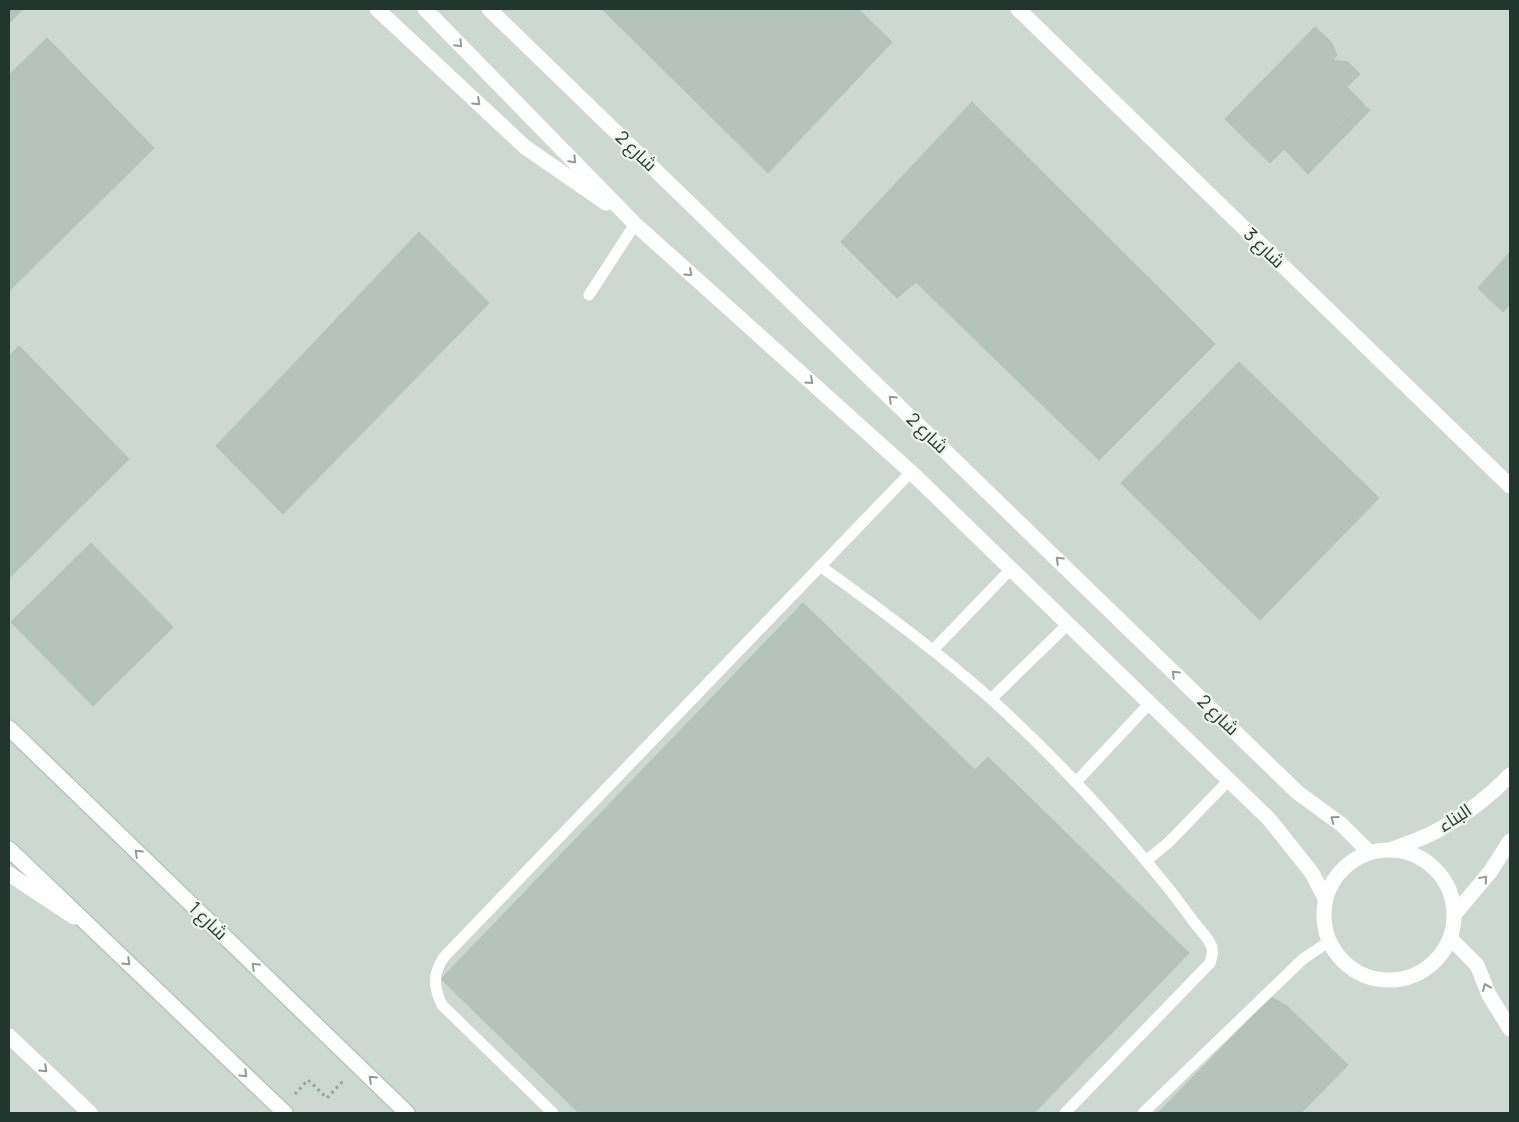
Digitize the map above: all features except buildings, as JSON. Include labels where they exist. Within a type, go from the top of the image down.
[{"type":"street","points":[[377,9],[525,147],[635,224]]},
{"type":"street","points":[[425,9],[635,224],[911,472],[1269,819],[1312,873],[1325,898]]},
{"type":"street","name":"شارع 2","points":[[489,9],[1297,792],[1342,825],[1369,852]]},
{"type":"street","name":"شارع 3","points":[[1018,9],[1510,486]]},
{"type":"street","name":"شارع 1","points":[[9,728],[407,1113]]},
{"type":"street","name":"البناء","points":[[1393,849],[1438,830],[1464,814],[1510,775]]},
{"type":"street","points":[[1454,915],[1490,872],[1510,841]]},
{"type":"street","points":[[9,849],[283,1111]]},
{"type":"street","points":[[1393,849],[1412,854],[1429,863],[1442,878],[1451,895],[1454,915],[1453,927],[1450,938],[1439,958],[1422,972],[1401,980],[1379,980],[1358,974],[1340,960],[1328,942],[1323,920],[1325,898],[1334,878],[1349,862],[1369,852],[1393,849]]},
{"type":"street","points":[[9,874],[92,928]]},
{"type":"street","points":[[1450,938],[1477,965],[1489,995],[1510,1029]]},
{"type":"street","points":[[9,1036],[90,1113]]},
{"type":"lane","points":[[589,295],[635,224]]},
{"type":"lane","points":[[553,1113],[442,1005],[437,996],[435,986],[435,975],[438,966],[444,957],[911,472]]},
{"type":"lane","points":[[820,566],[878,606],[933,650],[991,700],[1076,782],[1146,861],[1210,944],[1212,957],[1210,963],[1065,1113]]},
{"type":"lane","points":[[933,650],[1011,569]]},
{"type":"lane","points":[[991,700],[1068,624]]},
{"type":"lane","points":[[1076,782],[1149,704]]},
{"type":"lane","points":[[1146,861],[1168,842],[1229,780]]},
{"type":"lane","points":[[1143,1113],[1303,960],[1328,942]]},
{"type":"path","points":[[283,1111],[308,1080],[327,1098],[358,1065]]},
{"type":"shaded area","points":[[9,9],[1510,9],[1510,1113],[9,1113]]}]
